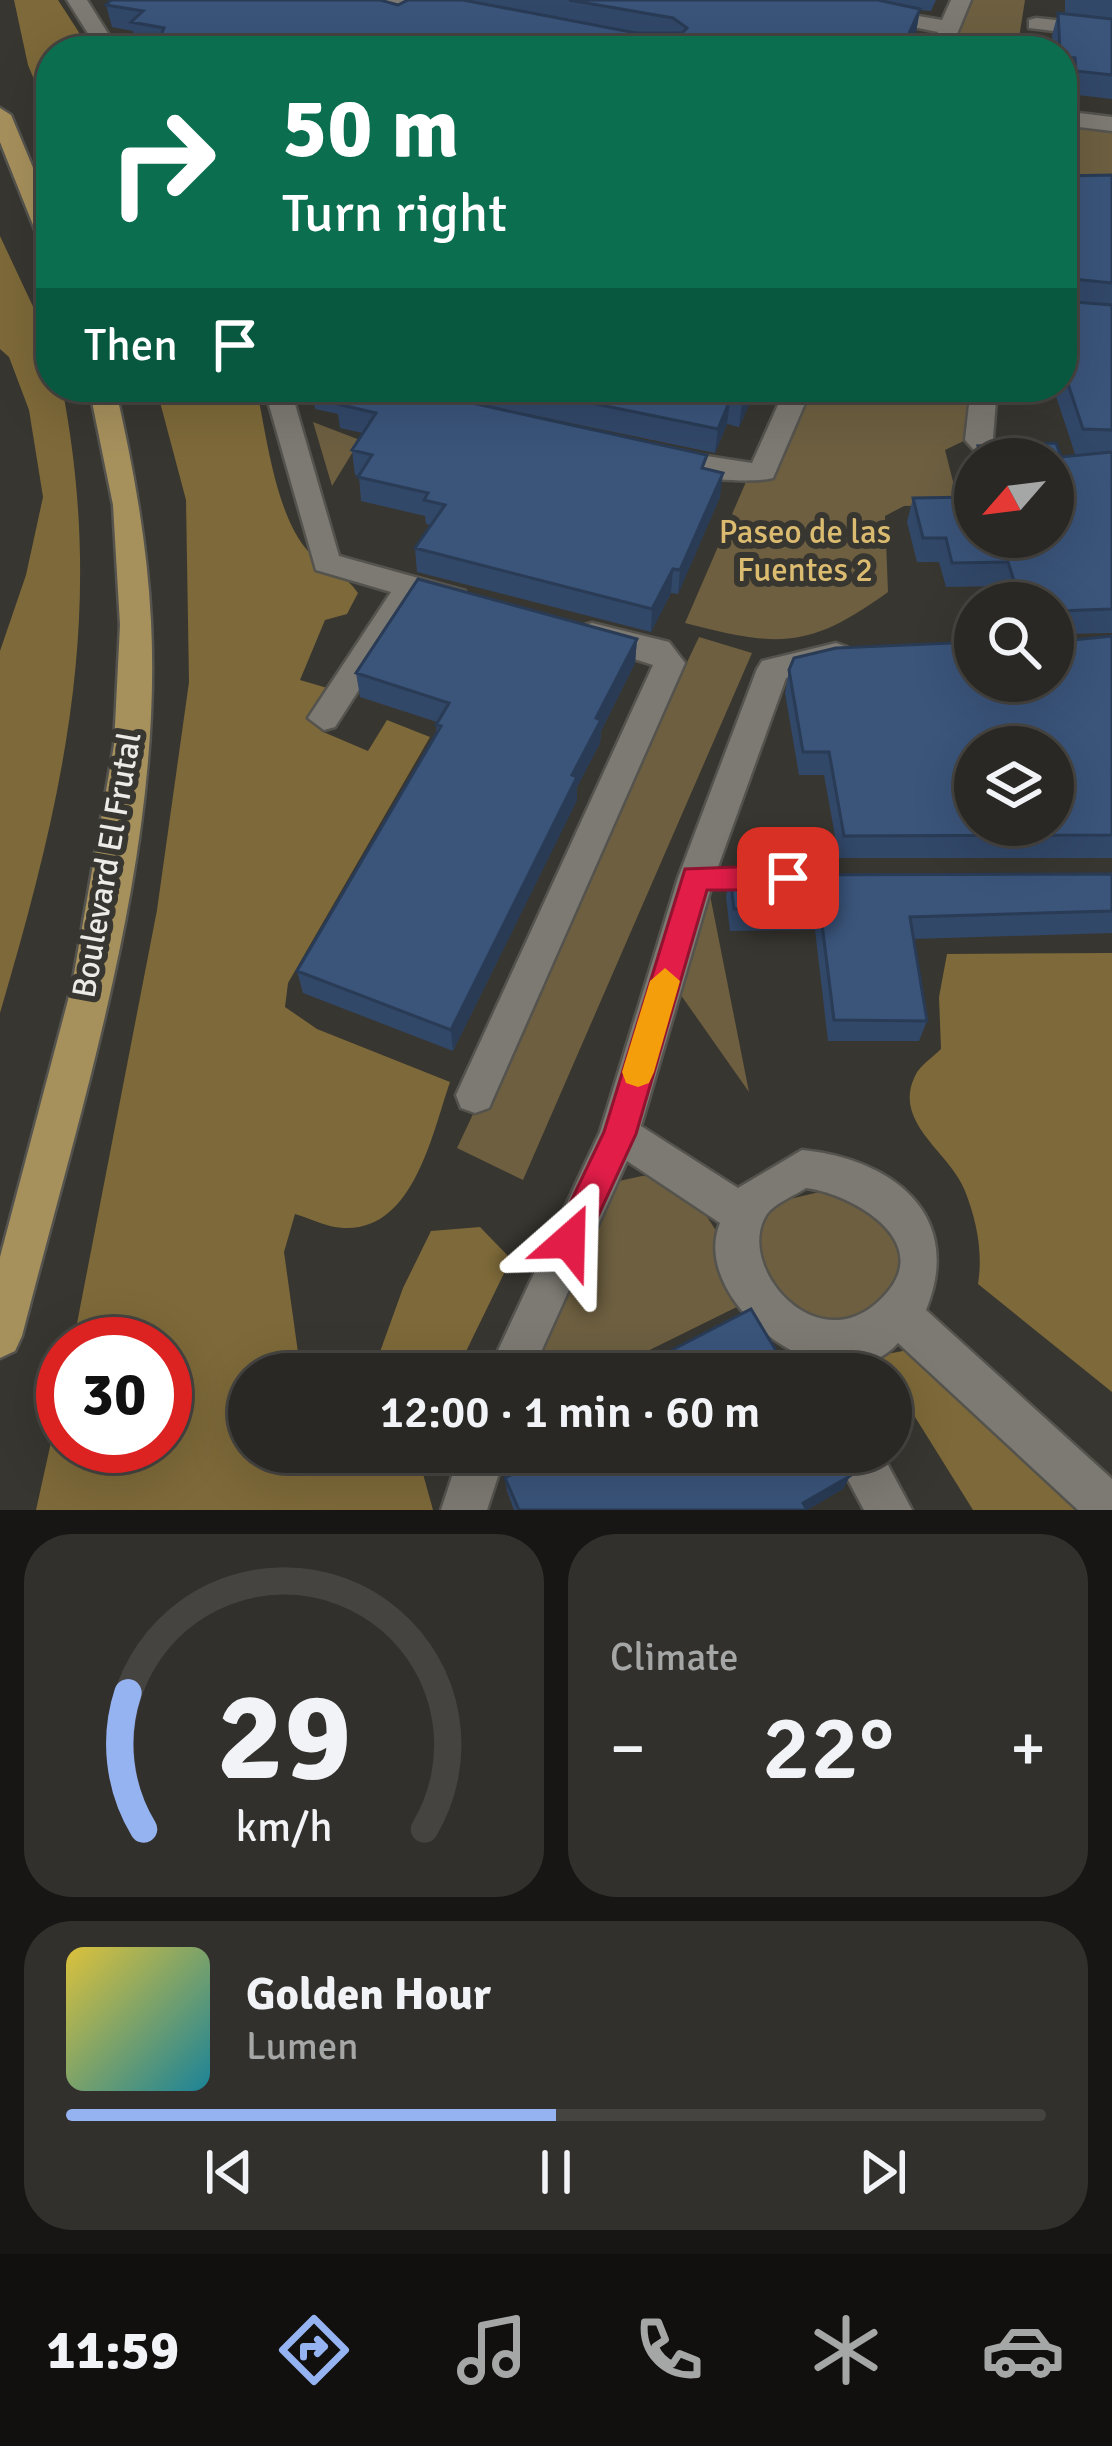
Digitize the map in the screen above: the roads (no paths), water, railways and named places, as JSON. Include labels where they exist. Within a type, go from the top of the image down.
[{"type":"main road","points":[[0,115],[36,203]]},
{"type":"main road","name":"Boulevard El Frutal","points":[[0,1336],[78,1031],[128,766],[138,580],[105,402]]},
{"type":"street","points":[[77,0],[100,36]]},
{"type":"street","points":[[355,8],[470,23],[380,0]]},
{"type":"street","points":[[788,0],[951,28]]},
{"type":"street","points":[[947,36],[961,0]]},
{"type":"street","points":[[1035,36],[1040,0]]},
{"type":"street","points":[[1036,24],[1112,32]]},
{"type":"street","points":[[1077,120],[1112,124]]},
{"type":"street","points":[[282,402],[326,563],[477,605]]},
{"type":"street","points":[[630,452],[721,471],[763,471],[793,402]]},
{"type":"street","points":[[979,438],[983,402]]},
{"type":"street","points":[[324,718],[410,588]]},
{"type":"street","points":[[475,1095],[669,663],[658,650],[568,628]]},
{"type":"street","points":[[519,1353],[619,1134],[696,878],[773,669],[807,659],[872,653]]},
{"type":"street","points":[[696,878],[742,878]]},
{"type":"street","points":[[619,1134],[743,1215]]},
{"type":"street","points":[[817,1353],[767,1314],[750,1292],[738,1252],[743,1215],[767,1185],[802,1169],[856,1176],[880,1191],[912,1238],[917,1265],[913,1293],[900,1316],[834,1353]]},
{"type":"street","points":[[900,1316],[1112,1510]]},
{"type":"street","points":[[464,1510],[476,1473]]},
{"type":"street","points":[[868,1473],[889,1510]]},
{"type":"park label","name":"Paseo de las Fuentes 2","points":[[805,551]]}]
